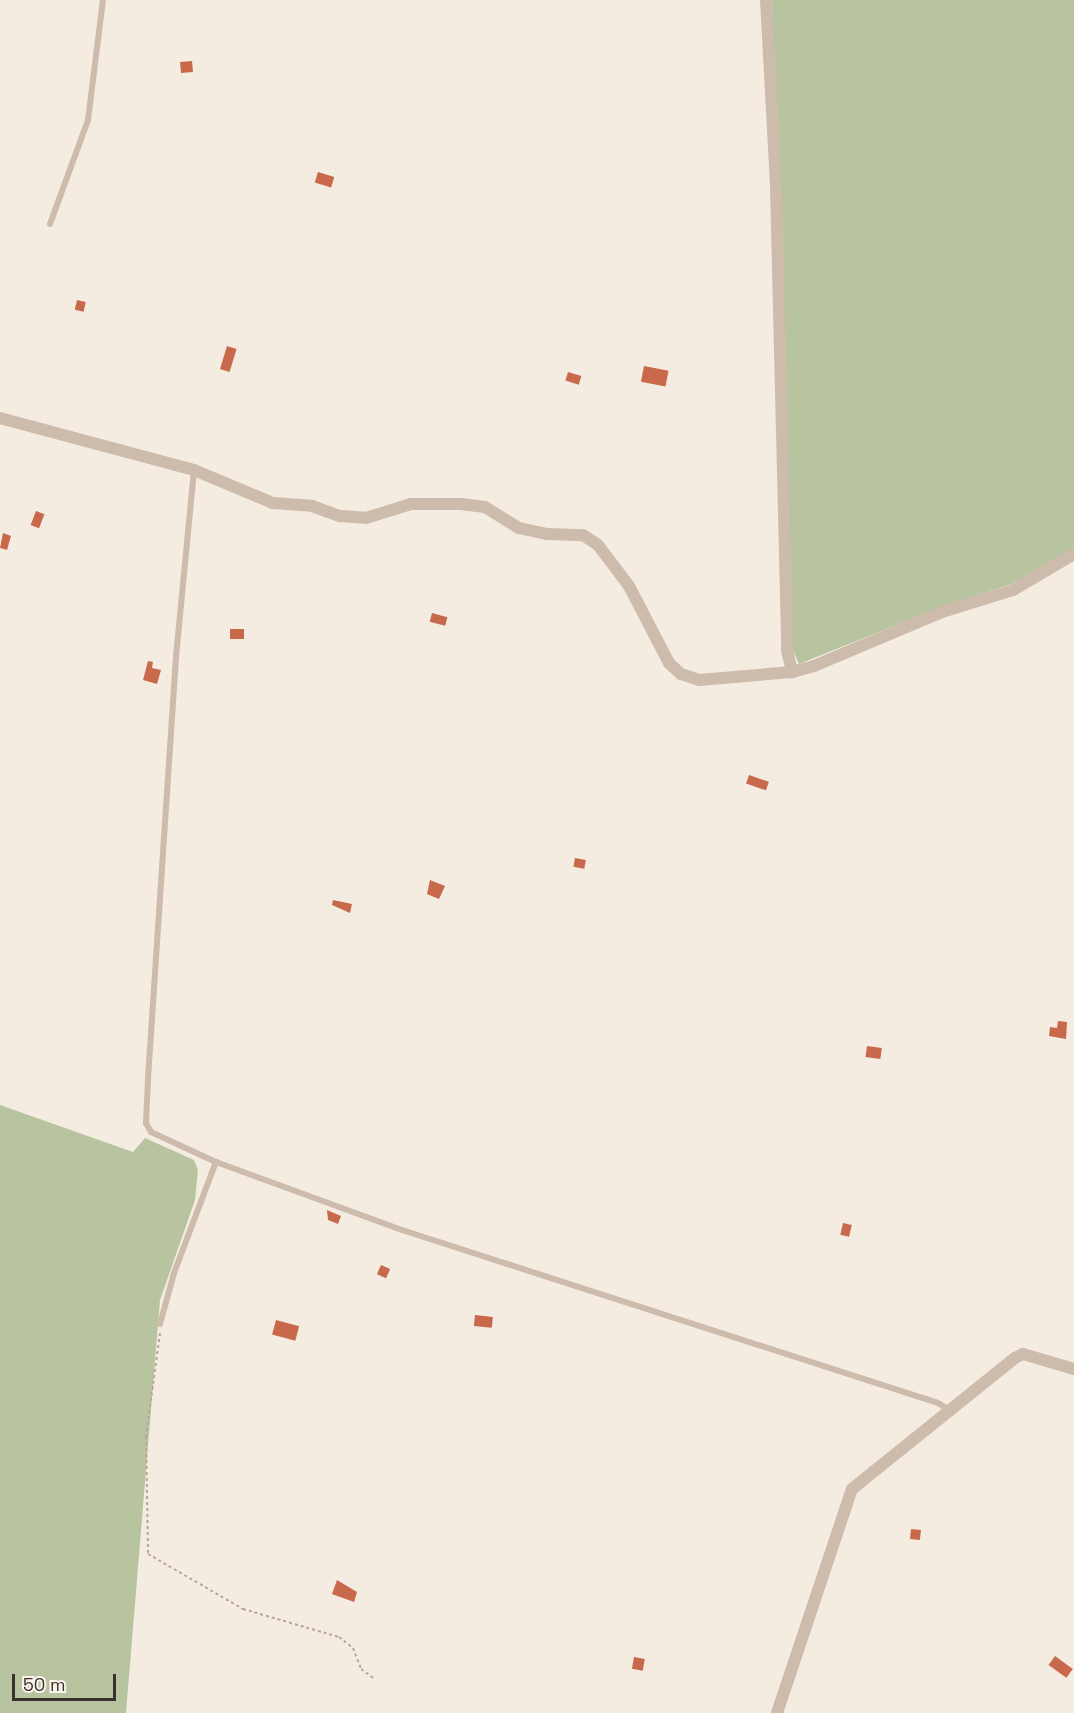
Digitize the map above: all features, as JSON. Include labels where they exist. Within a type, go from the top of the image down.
[{"type":"street","points":[[766,0],[776,186],[787,650],[792,672]]},
{"type":"street","points":[[0,418],[194,470],[273,503],[312,506],[340,516],[366,518],[411,504],[461,504],[485,507],[519,528],[547,534],[583,535],[598,545],[629,586],[658,646],[681,674],[699,680],[792,672],[942,612],[1013,590],[1074,554]]},
{"type":"street","points":[[777,1713],[848,1495],[1023,1354],[1074,1369]]},
{"type":"lane","points":[[50,224],[88,120],[103,0]]},
{"type":"lane","points":[[194,470],[176,657],[146,1123],[151,1132],[216,1162],[402,1230],[938,1403],[950,1411]]},
{"type":"lane","points":[[160,1324],[174,1273],[216,1162]]},
{"type":"path","points":[[160,1324],[146,1436],[148,1554],[243,1609],[339,1637],[353,1648],[361,1669],[375,1679]]},
{"type":"green space","points":[[772,0],[1074,0],[1074,550],[1011,584],[941,607],[799,664],[792,648]]},
{"type":"green space","points":[[0,1105],[133,1152],[145,1138],[194,1160],[198,1170],[195,1200],[160,1300],[126,1713],[0,1713]]},
{"type":"building","points":[[192,61],[193,72],[181,73],[180,62]]},
{"type":"building","points":[[318,172],[334,177],[331,187],[315,183]]},
{"type":"building","points":[[77,300],[86,302],[84,312],[75,310]]},
{"type":"building","points":[[227,346],[237,349],[230,372],[220,369]]},
{"type":"building","points":[[644,366],[669,371],[665,386],[641,382]]},
{"type":"building","points":[[568,372],[581,376],[579,385],[565,381]]},
{"type":"building","points":[[36,511],[44,514],[39,528],[31,525]]},
{"type":"building","points":[[3,533],[11,536],[7,550],[0,548]]},
{"type":"building","points":[[432,613],[447,617],[445,626],[430,622]]},
{"type":"building","points":[[230,629],[244,629],[244,639],[230,639]]},
{"type":"building","points":[[148,661],[153,662],[152,668],[161,670],[157,684],[143,680]]},
{"type":"building","points":[[749,775],[769,782],[766,790],[746,784]]},
{"type":"building","points":[[575,858],[586,860],[584,869],[573,867]]},
{"type":"building","points":[[430,880],[445,886],[439,899],[427,894]]},
{"type":"building","points":[[333,900],[352,904],[350,913],[332,905]]},
{"type":"building","points":[[1058,1021],[1067,1022],[1066,1039],[1049,1036],[1050,1027],[1057,1028]]},
{"type":"building","points":[[867,1046],[882,1048],[880,1059],[865,1057]]},
{"type":"building","points":[[327,1210],[341,1216],[338,1224],[328,1220]]},
{"type":"building","points":[[843,1223],[852,1225],[849,1237],[840,1235]]},
{"type":"building","points":[[381,1265],[390,1269],[386,1278],[377,1274]]},
{"type":"building","points":[[475,1315],[493,1317],[492,1328],[474,1326]]},
{"type":"building","points":[[276,1320],[299,1326],[295,1341],[272,1334]]},
{"type":"building","points":[[911,1529],[921,1530],[920,1540],[910,1539]]},
{"type":"building","points":[[337,1580],[357,1592],[354,1602],[332,1594]]},
{"type":"building","points":[[1055,1656],[1073,1669],[1066,1678],[1049,1665]]},
{"type":"building","points":[[634,1657],[645,1659],[643,1671],[632,1669]]}]
